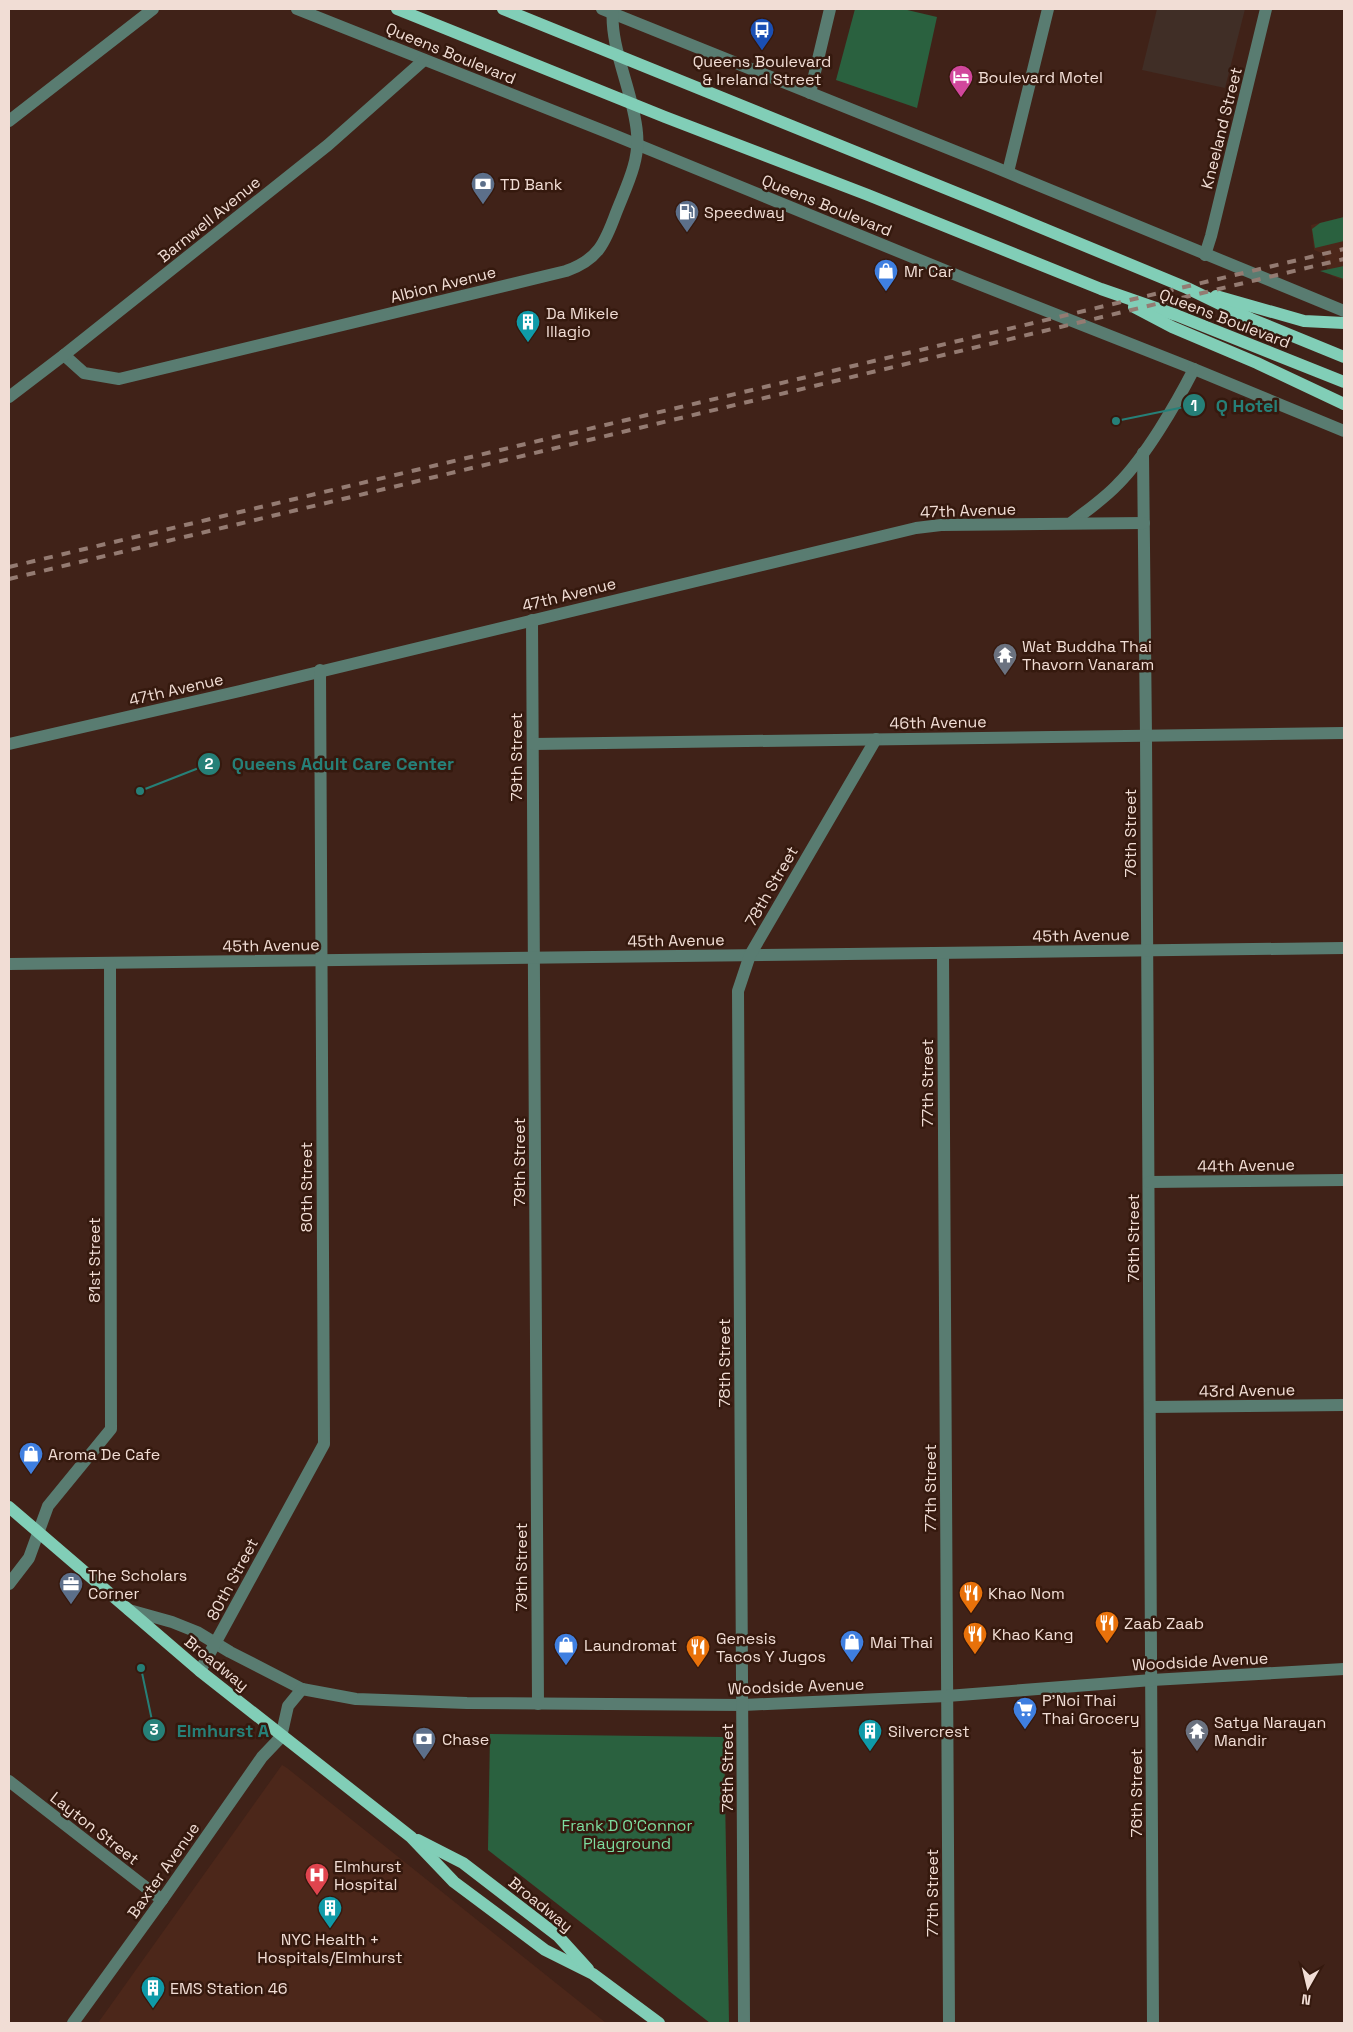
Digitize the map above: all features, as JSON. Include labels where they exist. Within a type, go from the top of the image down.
[{"type":"main road","name":"Queens Boulevard","points":[[397,9],[1101,289],[1176,315],[1344,382]]},
{"type":"main road","name":"Queens Boulevard","points":[[503,9],[1187,288],[1251,319],[1344,357]]},
{"type":"main road","points":[[1187,288],[1304,320],[1344,323]]},
{"type":"main road","points":[[1101,289],[1172,327],[1266,367],[1344,404]]},
{"type":"main road","name":"Broadway","points":[[9,1507],[200,1671],[281,1737],[412,1837],[454,1882],[545,1950],[593,1974],[660,2023]]},
{"type":"main road","name":"Broadway","points":[[412,1837],[464,1863],[558,1936],[593,1974]]},
{"type":"street","points":[[9,121],[153,9]]},
{"type":"street","name":"Queens Boulevard","points":[[297,9],[1344,431]]},
{"type":"street","points":[[810,92],[830,9]]},
{"type":"street","points":[[1008,172],[1048,9]]},
{"type":"street","name":"Kneeland Street","points":[[1204,255],[1213,230],[1266,9]]},
{"type":"street","points":[[609,10],[1008,172],[1344,312]]},
{"type":"street","name":"Albion Avenue","points":[[64,355],[84,373],[119,379],[575,268],[590,260],[604,242],[634,168],[638,146],[638,133],[632,103],[609,10]]},
{"type":"street","name":"Barnwell Avenue","points":[[9,397],[328,145],[424,60]]},
{"type":"street","points":[[1071,523],[1118,484],[1143,454],[1194,369]]},
{"type":"street","name":"76th Street","points":[[1143,454],[1153,2023]]},
{"type":"street","name":"47th Avenue","points":[[9,744],[240,691],[320,670],[916,528],[941,525],[1144,523]]},
{"type":"street","name":"79th Street","points":[[532,620],[538,1704]]},
{"type":"street","name":"80th Street","points":[[200,1671],[324,1444],[320,670]]},
{"type":"street","name":"46th Avenue","points":[[533,744],[1344,733]]},
{"type":"street","name":"78th Street","points":[[744,2023],[738,991],[750,955],[876,740]]},
{"type":"street","name":"45th Avenue","points":[[9,964],[1344,948]]},
{"type":"street","name":"77th Street","points":[[943,953],[949,2023]]},
{"type":"street","name":"81st Street","points":[[9,1584],[29,1558],[48,1506],[111,1429],[110,963]]},
{"type":"street","name":"44th Avenue","points":[[1149,1182],[1344,1180]]},
{"type":"street","name":"43rd Avenue","points":[[1150,1407],[1344,1405]]},
{"type":"street","name":"Woodside Avenue","points":[[129,1610],[172,1622],[197,1632],[302,1689],[356,1699],[538,1704],[742,1706],[947,1696],[1152,1680],[1344,1669]]},
{"type":"street","points":[[281,1737],[288,1706],[302,1689]]},
{"type":"street","name":"Baxter Avenue","points":[[73,2023],[262,1757],[281,1737]]},
{"type":"street","name":"Layton Street","points":[[9,1780],[162,1900]]},
{"type":"shaded area","points":[[1157,9],[1245,9],[1225,88],[1142,70]]},
{"type":"shaded area","points":[[1344,217],[1344,281],[1332,276],[1327,269],[1324,254],[1314,250],[1311,225]]},
{"type":"shaded area","name":"Elmhurst Hospital","points":[[282,1765],[287,1768],[606,2023],[98,2023]]},
{"type":"green space","points":[[855,9],[903,9],[937,17],[917,108],[836,80]]},
{"type":"green space","points":[[1344,217],[1344,241],[1315,248],[1312,229],[1320,223]]},
{"type":"green space","points":[[1344,266],[1344,279],[1320,271]]},
{"type":"green space","name":"Frank D O'Connor Playground","points":[[490,1734],[724,1737],[729,2023],[710,2023],[488,1850]]},
{"type":"railway","points":[[9,567],[1344,249]]},
{"type":"railway","points":[[9,579],[1344,259]]},
{"type":"place","name":"Queens Boulevard & Ireland Street","points":[[762,51]]},
{"type":"place","name":"Boulevard Motel","points":[[961,98]]},
{"type":"place","name":"TD Bank","points":[[483,205]]},
{"type":"place","name":"Speedway","points":[[687,233]]},
{"type":"place","name":"Mr Car","points":[[886,292]]},
{"type":"place","name":"Da Mikele Illagio","points":[[528,343]]},
{"type":"place","name":"Q Hotel","points":[[1116,421]]},
{"type":"place","name":"Wat Buddha Thai Thavorn Vanaram","points":[[1005,676]]},
{"type":"place","name":"Queens Adult Care Center","points":[[140,791]]},
{"type":"place","name":"Aroma De Cafe","points":[[31,1475]]},
{"type":"place","name":"The Scholars Corner","points":[[71,1605]]},
{"type":"place","name":"Khao Nom","points":[[971,1614]]},
{"type":"place","name":"Zaab Zaab","points":[[1107,1644]]},
{"type":"place","name":"Khao Kang","points":[[975,1655]]},
{"type":"place","name":"Mai Thai","points":[[852,1663]]},
{"type":"place","name":"Laundromat","points":[[566,1666]]},
{"type":"place","name":"Elmhurst A","points":[[141,1668]]},
{"type":"place","name":"Genesis Tacos Y Jugos","points":[[698,1668]]},
{"type":"place","name":"P'Noi Thai Thai Grocery","points":[[1025,1730]]},
{"type":"place","name":"Silvercrest","points":[[870,1752]]},
{"type":"place","name":"Satya Narayan Mandir","points":[[1197,1752]]},
{"type":"place","name":"Chase","points":[[424,1760]]},
{"type":"place","name":"Elmhurst Hospital","points":[[317,1896]]},
{"type":"place","name":"NYC Health + Hospitals/Elmhurst","points":[[330,1929]]},
{"type":"place","name":"EMS Station 46","points":[[153,2009]]}]
